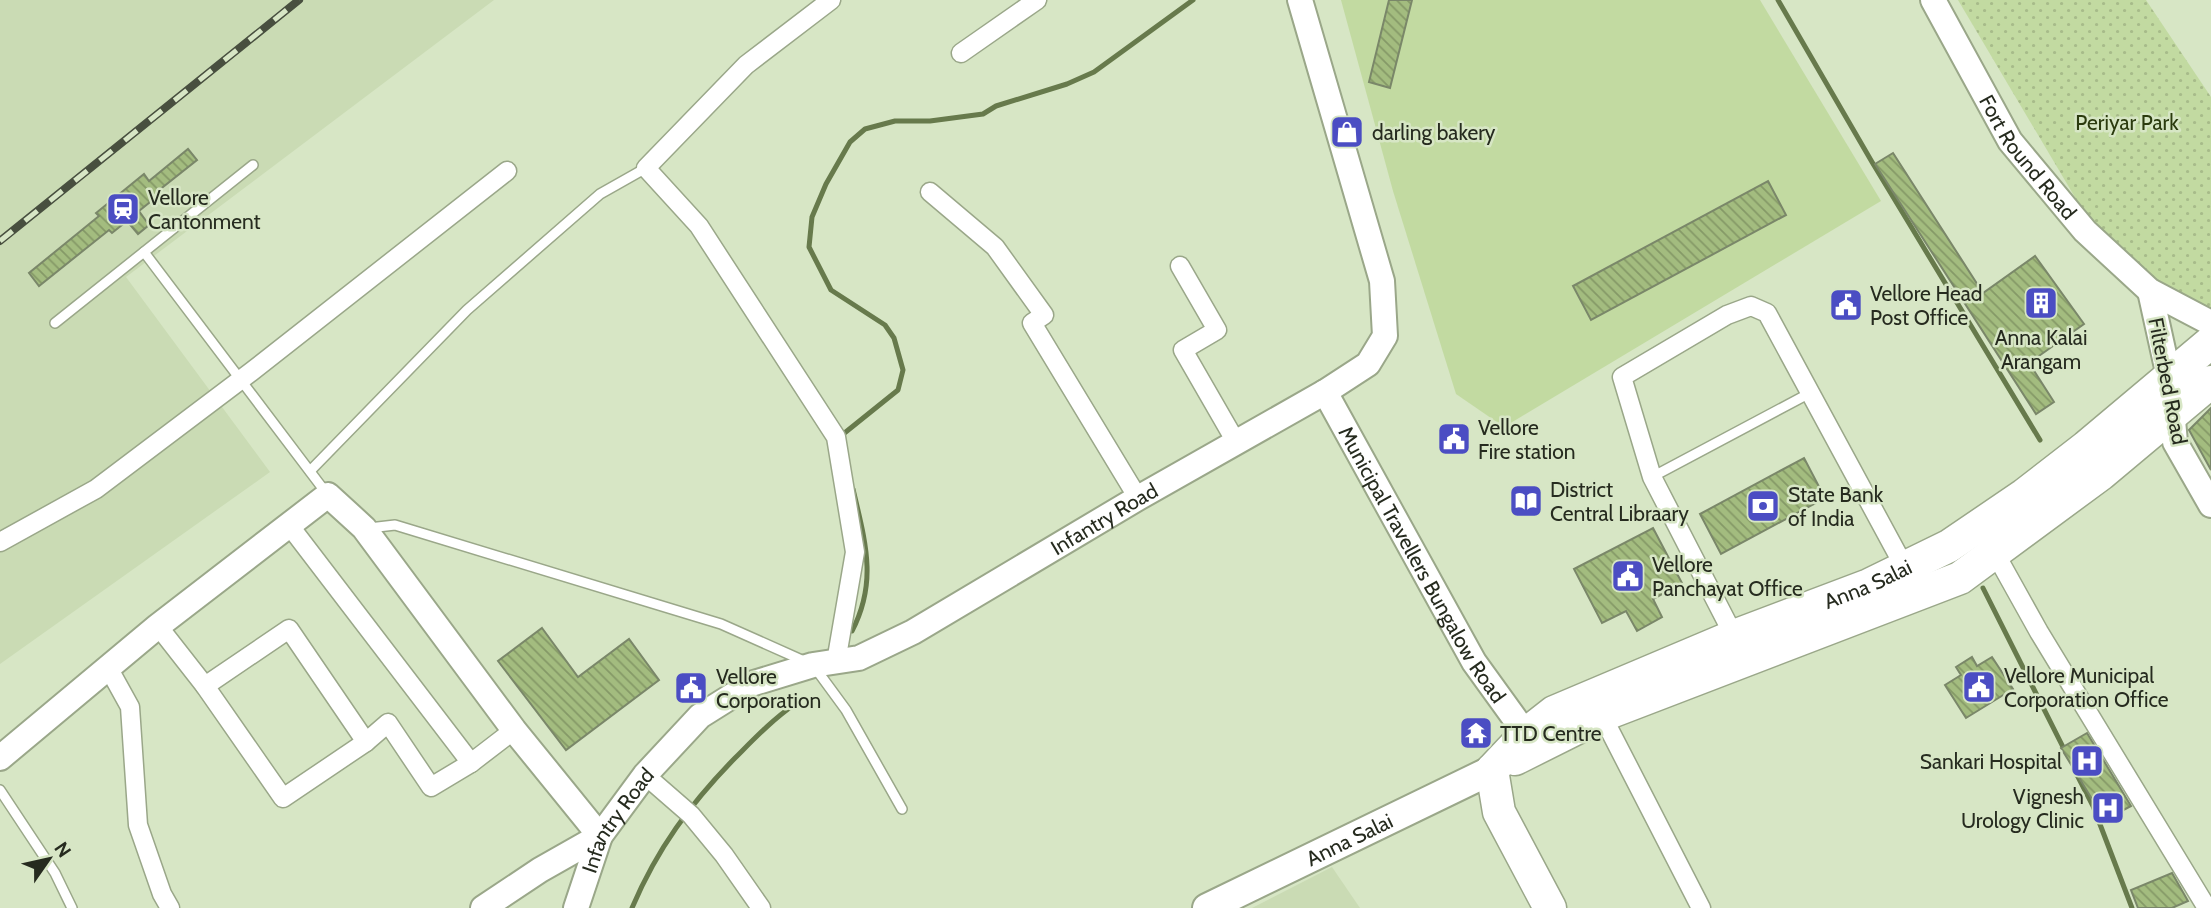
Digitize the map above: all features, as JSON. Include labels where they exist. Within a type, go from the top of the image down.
[{"type":"highway","name":"Anna Salai","points":[[1492,770],[1527,734],[1554,712],[1734,636],[1869,585],[1949,546],[2024,495],[2086,447],[2211,342]]},
{"type":"highway","name":"Anna Salai","points":[[1492,770],[1604,715],[1961,578],[2101,474],[2211,382]]},
{"type":"highway","points":[[1492,770],[1499,812],[1550,908]]},
{"type":"main road","name":"Anna Salai","points":[[1207,908],[1492,770]]},
{"type":"street","points":[[825,664],[855,552],[836,437],[699,226],[646,168],[746,65],[831,0]]},
{"type":"street","points":[[961,54],[1037,0]]},
{"type":"street","name":"Infantry Road","points":[[576,908],[600,836],[645,775],[700,716],[751,684],[825,664],[859,658],[913,632],[1138,498],[1325,392],[1368,364],[1385,336],[1382,281],[1300,0]]},
{"type":"street","name":"Fort Round Road","points":[[1933,0],[2010,141],[2085,231],[2150,291]]},
{"type":"street","points":[[0,542],[96,489],[507,172]]},
{"type":"street","points":[[930,192],[995,247],[1044,315],[1032,323],[1138,498]]},
{"type":"street","points":[[1180,266],[1217,330],[1183,350],[1236,442]]},
{"type":"street","points":[[2150,291],[2211,323]]},
{"type":"street","name":"Filterbed Road","points":[[2150,291],[2169,377],[2175,442],[2211,505]]},
{"type":"street","points":[[1734,636],[1652,477],[1622,377],[1727,315],[1751,306],[1767,313],[1905,568]]},
{"type":"street","name":"Municipal Travellers Bungalow Road","points":[[1325,392],[1474,662],[1527,734]]},
{"type":"street","points":[[0,758],[158,626],[328,495],[364,528],[514,730],[600,836],[540,870],[483,908]]},
{"type":"street","points":[[289,525],[471,763]]},
{"type":"street","points":[[1995,554],[2060,668],[2207,908]]},
{"type":"street","points":[[158,626],[205,685],[284,799],[388,723],[431,786],[471,763],[514,730]]},
{"type":"street","points":[[205,685],[289,629],[366,741]]},
{"type":"street","points":[[109,668],[130,707],[138,825],[162,894],[170,908]]},
{"type":"street","points":[[1604,715],[1701,908]]},
{"type":"street","points":[[645,775],[691,815],[724,855],[761,908]]},
{"type":"lane","points":[[55,323],[253,165]]},
{"type":"lane","points":[[310,471],[467,310],[600,194],[646,168]]},
{"type":"lane","points":[[144,252],[328,495]]},
{"type":"lane","points":[[1652,477],[1810,393]]},
{"type":"lane","points":[[364,528],[395,525],[721,624],[825,664],[846,710],[902,809]]},
{"type":"lane","points":[[0,790],[55,873],[72,908]]},
{"type":"shaded area","points":[[0,0],[494,0],[126,277],[270,472],[0,664]]},
{"type":"shaded area","points":[[1332,867],[1360,908],[1252,908]]},
{"type":"green space","points":[[1341,0],[1760,0],[1881,201],[1504,427],[1456,394],[1393,191]]},
{"type":"green space","name":"Periyar Park","points":[[1958,0],[2146,0],[2211,97],[2211,317],[2151,285],[2092,226]]},
{"type":"building","points":[[1389,0],[1412,0],[1390,88],[1369,82]]},
{"type":"building","points":[[188,149],[197,160],[158,191],[160,194],[139,211],[149,225],[138,234],[127,221],[112,233],[109,230],[39,286],[29,273],[99,216],[96,213],[144,174],[149,181]]},
{"type":"building","points":[[1893,153],[1983,293],[2035,256],[2084,324],[2029,363],[2054,402],[2036,414],[1875,164]]},
{"type":"building","points":[[1768,181],[1786,215],[1591,320],[1573,286]]},
{"type":"building","points":[[2211,408],[2211,470],[2189,430]]},
{"type":"building","name":"State Bank of India","points":[[1804,458],[1825,498],[1721,554],[1700,514]]},
{"type":"building","name":"Vellore Panchayat Office","points":[[1653,528],[1682,583],[1653,599],[1662,617],[1637,631],[1626,611],[1602,623],[1574,569]]},
{"type":"building","points":[[542,628],[578,677],[629,639],[659,680],[566,750],[498,661]]},
{"type":"building","name":"Vellore Municipal Corporation Office","points":[[1972,657],[1977,666],[1992,657],[2013,689],[1966,718],[1945,685],[1961,675],[1956,667]]},
{"type":"building","points":[[2087,733],[2131,806],[2101,822],[2093,806],[2095,804],[2061,748]]},
{"type":"building","points":[[2172,873],[2188,901],[2172,908],[2138,908],[2131,890]]},
{"type":"waterway","points":[[843,438],[842,435],[898,390],[903,370],[894,338],[885,325],[831,290],[809,247],[812,217],[826,184],[850,142],[865,129],[895,121],[930,121],[983,114],[996,106],[1067,84],[1094,72],[1193,0]]},
{"type":"waterway","points":[[1778,0],[1872,162],[2040,440]]},
{"type":"waterway","points":[[852,631],[860,613],[867,578],[865,544],[853,489]]},
{"type":"waterway","points":[[1983,588],[2065,751]]},
{"type":"waterway","points":[[632,908],[652,866],[689,810],[742,751],[795,704]]},
{"type":"waterway","points":[[2074,769],[2093,806],[2132,908]]},
{"type":"railway","points":[[0,241],[299,0]]},
{"type":"place","name":"darling bakery","points":[[1347,132]]},
{"type":"place","name":"Vellore Cantonment","points":[[123,209]]},
{"type":"place","name":"Anna Kalai Arangam","points":[[2041,303]]},
{"type":"place","name":"Vellore Head Post Office","points":[[1846,305]]},
{"type":"place","name":"Vellore Fire station","points":[[1454,439]]},
{"type":"place","name":"District Central Libraary","points":[[1526,501]]},
{"type":"place","name":"State Bank of India","points":[[1763,506]]},
{"type":"place","name":"Vellore Panchayat Office","points":[[1628,576]]},
{"type":"place","name":"Vellore Municipal Corporation Office","points":[[1979,687]]},
{"type":"place","name":"Vellore Corporation","points":[[691,688]]},
{"type":"place","name":"TTD Centre","points":[[1476,733]]},
{"type":"place","name":"Sankari Hospital","points":[[2087,761]]},
{"type":"place","name":"Vignesh Urology Clinic","points":[[2108,808]]}]
